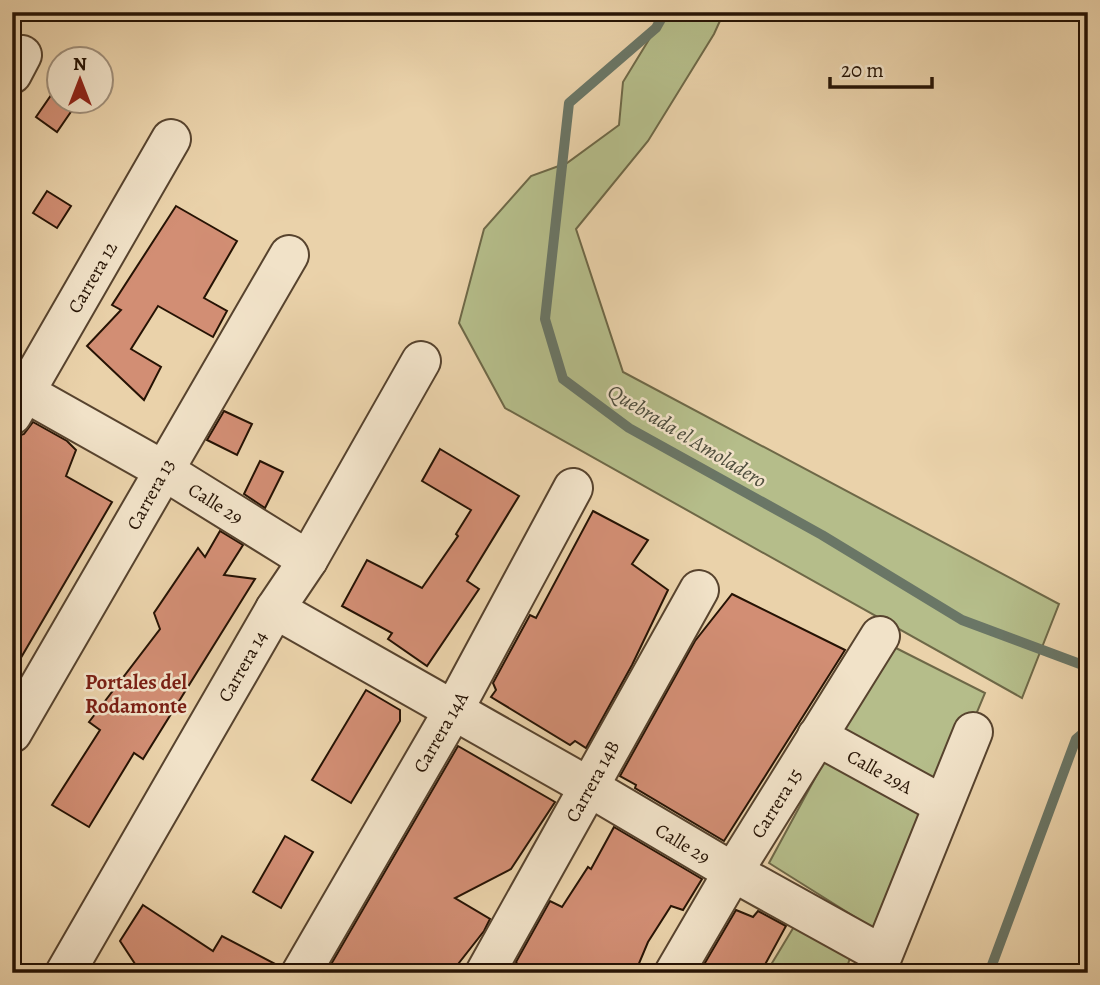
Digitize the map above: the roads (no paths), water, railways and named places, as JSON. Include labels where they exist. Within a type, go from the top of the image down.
[{"type":"street","name":"Carrera 12","points":[[17,398],[171,139]]},
{"type":"street","name":"Carrera 13","points":[[12,733],[289,255]]},
{"type":"street","name":"Carrera 14","points":[[65,973],[275,610],[308,560],[421,361]]},
{"type":"street","name":"Calle 29","points":[[17,398],[163,470],[308,560]]},
{"type":"street","name":"Carrera 14A","points":[[301,973],[453,711],[573,488]]},
{"type":"street","name":"Carrera 14B","points":[[485,973],[699,590]]},
{"type":"street","name":"Calle 29","points":[[275,610],[589,787],[733,872],[880,964],[973,732]]},
{"type":"street","name":"Carrera 15","points":[[674,973],[733,872],[880,636]]},
{"type":"street","name":"Calle 29A","points":[[817,736],[943,805]]},
{"type":"waterway","name":"Quebrada el Amoladero","points":[[665,12],[656,28],[569,103],[545,319],[563,379],[629,428],[822,535],[962,620],[1088,667]]},
{"type":"waterway","name":"Quebrada el Amoladero","points":[[989,973],[1076,739],[1088,729]]},
{"type":"district","name":"Portales del Rodamonte","points":[[136,694]]}]
